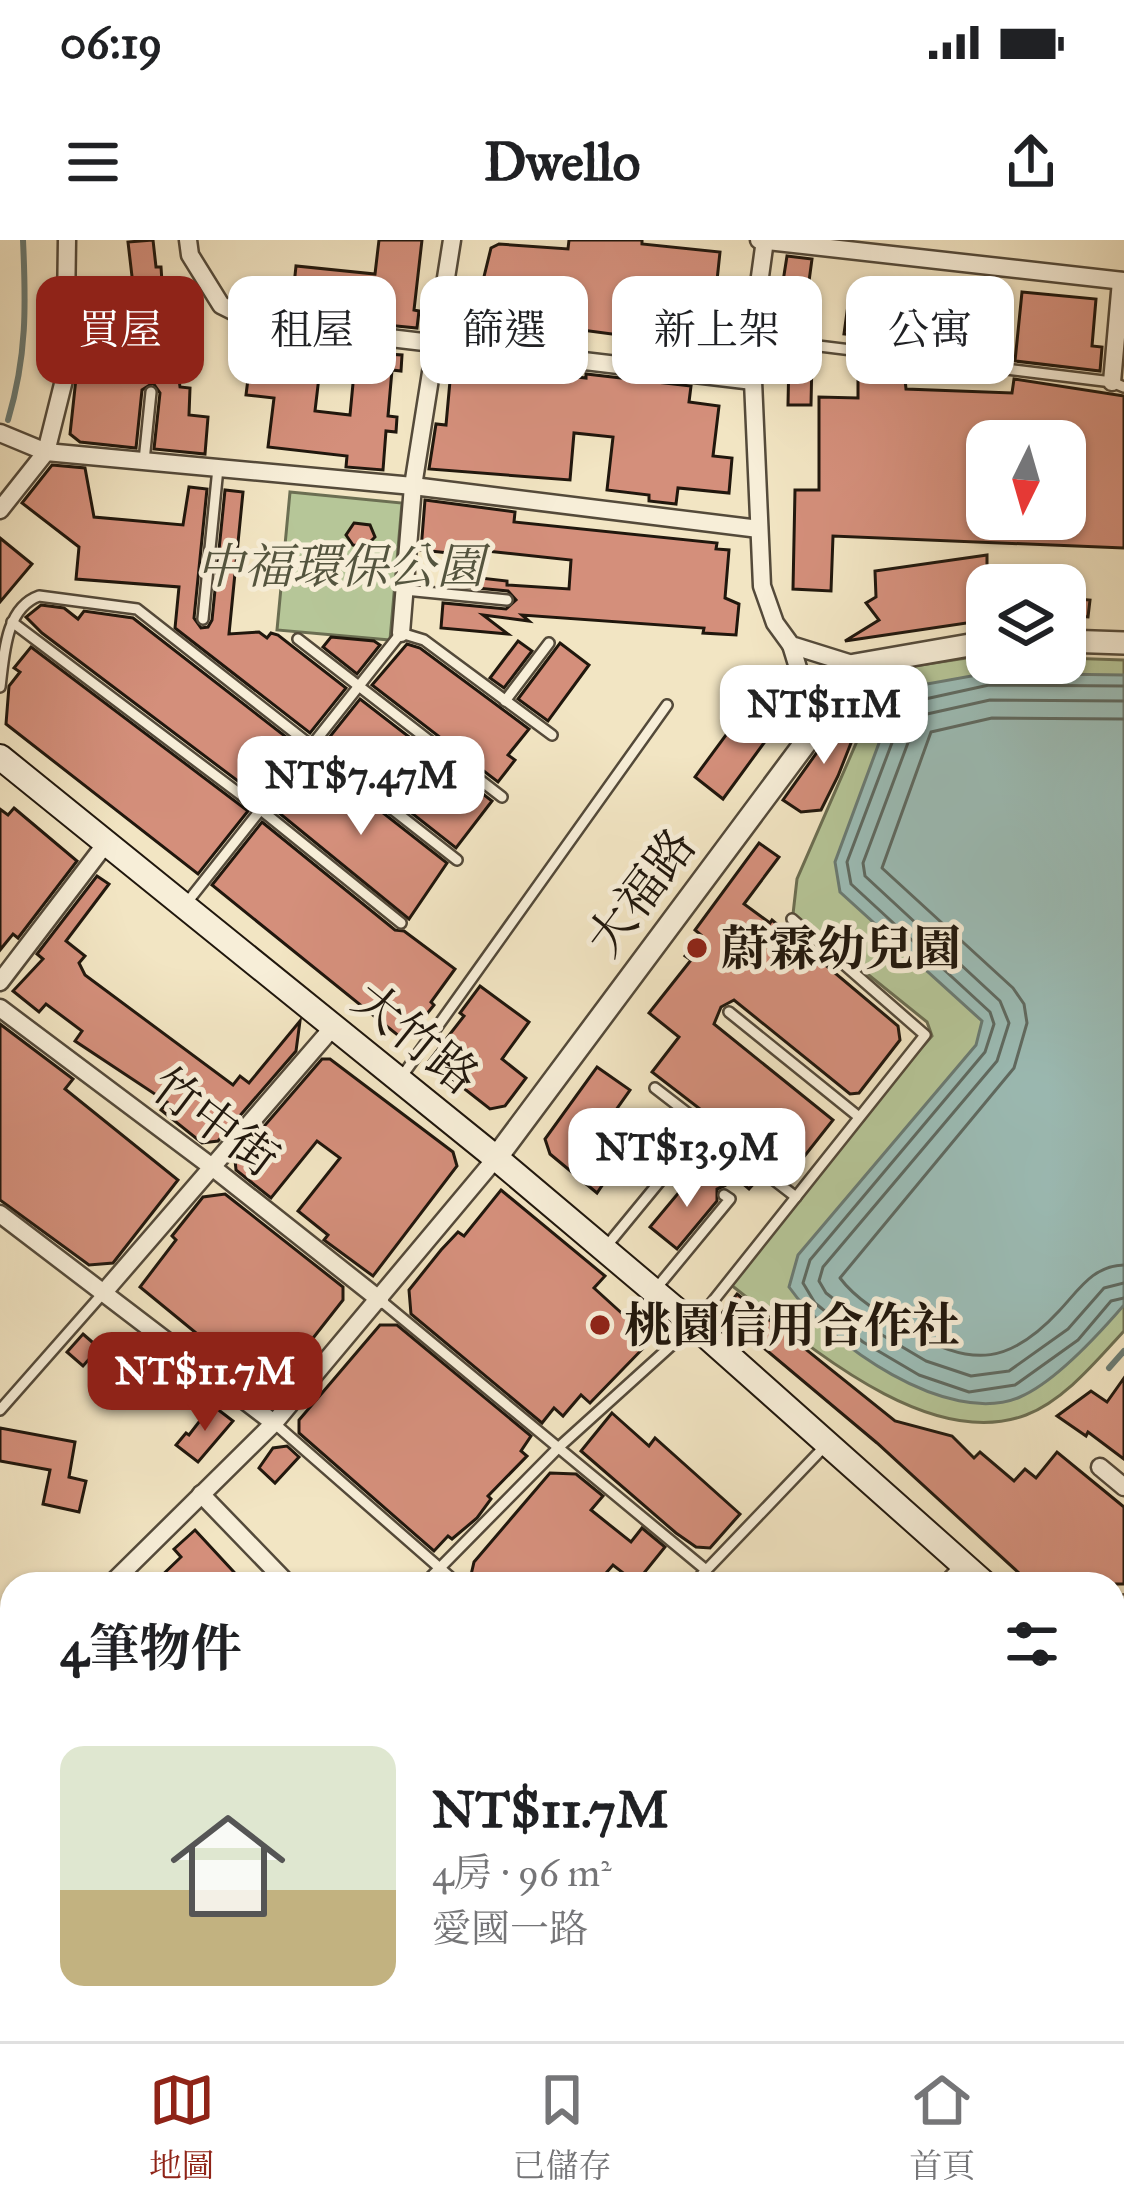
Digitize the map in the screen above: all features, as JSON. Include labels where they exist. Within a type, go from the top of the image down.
[{"type":"main road","name":"大竹路","points":[[0,758],[496,1158],[694,1324],[972,1572]]},
{"type":"street","points":[[0,510],[46,452],[65,376],[67,240]]},
{"type":"street","points":[[188,240],[190,255],[221,305],[255,322],[420,341]]},
{"type":"street","points":[[446,276],[452,240]]},
{"type":"street","points":[[760,276],[763,240],[1123,281],[1118,385]]},
{"type":"street","points":[[401,634],[413,486],[429,384]]},
{"type":"street","points":[[753,384],[762,586],[775,623],[791,645],[803,684],[809,737]]},
{"type":"street","points":[[0,433],[46,452],[413,486],[758,529]]},
{"type":"street","points":[[1086,642],[1124,643]]},
{"type":"street","points":[[791,645],[855,665],[966,646]]},
{"type":"street","name":"大福路","points":[[496,1158],[809,737],[855,665]]},
{"type":"street","points":[[0,982],[107,842]]},
{"type":"street","name":"竹中街","points":[[0,1008],[380,1300]]},
{"type":"street","points":[[105,1291],[334,1026]]},
{"type":"street","points":[[122,1572],[274,1423],[496,1158]]},
{"type":"street","points":[[0,1214],[274,1423]]},
{"type":"street","points":[[1100,1467],[1124,1487]]},
{"type":"street","points":[[201,1494],[277,1572]]},
{"type":"lane","points":[[822,347],[1118,385]]},
{"type":"lane","points":[[144,461],[151,392]]},
{"type":"lane","points":[[203,619],[218,468]]},
{"type":"lane","points":[[405,590],[507,600]]},
{"type":"lane","points":[[0,687],[12,622],[26,601],[39,596],[137,609],[457,860]]},
{"type":"lane","points":[[12,622],[401,923]]},
{"type":"lane","points":[[185,905],[401,634],[424,640],[552,735]]},
{"type":"lane","points":[[298,639],[502,797]]},
{"type":"lane","points":[[506,700],[549,643]]},
{"type":"lane","points":[[400,1079],[667,705]]},
{"type":"lane","points":[[436,1572],[558,1448],[694,1324],[925,1035],[792,920]]},
{"type":"lane","points":[[729,1012],[860,1117]]},
{"type":"lane","points":[[655,1088],[796,1197]]},
{"type":"lane","points":[[604,1249],[679,1158],[696,1172]]},
{"type":"lane","points":[[654,1291],[730,1199],[724,1195]]},
{"type":"lane","points":[[0,1410],[105,1291]]},
{"type":"lane","points":[[380,1300],[706,1570],[826,1444]]},
{"type":"lane","points":[[274,1423],[444,1572]]},
{"type":"lane","points":[[954,1572],[962,1564]]},
{"type":"green space","name":"中福環保公園","points":[[290,492],[402,503],[390,640],[277,630]]},
{"type":"green space","points":[[966,658],[966,684],[1086,684],[1086,659],[1124,660],[1124,1331],[1054,1400],[1026,1415],[987,1422],[947,1418],[866,1384],[726,1281],[805,1180],[932,1036],[927,1022],[793,914],[797,879],[888,670]]},
{"type":"water","points":[[1086,674],[1124,675],[1124,1305],[1048,1380],[1020,1397],[991,1403],[959,1401],[892,1375],[831,1332],[789,1287],[798,1255],[976,1045],[982,1021],[840,892],[835,862],[899,689],[966,677],[966,684],[1086,684]]},
{"type":"building","points":[[153,240],[162,276],[132,276],[128,242]]},
{"type":"building","points":[[379,240],[422,240],[414,310],[419,311],[417,328],[396,326],[396,276],[295,276],[296,266],[375,274]]},
{"type":"building","points":[[569,240],[642,240],[642,244],[720,252],[717,276],[612,276],[612,334],[588,331],[588,276],[484,276],[491,248],[499,244],[568,249]]},
{"type":"building","points":[[787,256],[812,259],[810,276],[784,276]]},
{"type":"building","points":[[1022,292],[1096,299],[1092,346],[1102,347],[1100,371],[1015,361]]},
{"type":"building","points":[[588,374],[612,377],[612,384],[691,386],[689,402],[719,406],[713,456],[732,458],[729,493],[678,488],[676,504],[607,490],[613,437],[574,433],[570,480],[429,469],[436,424],[446,425],[450,384],[588,384]]},
{"type":"building","points":[[1014,379],[1124,396],[1124,548],[833,536],[831,591],[793,589],[795,490],[819,490],[819,397],[858,398],[858,384],[1012,393]]},
{"type":"building","points":[[75,384],[151,384],[142,390],[136,448],[80,442],[70,434]]},
{"type":"building","points":[[154,384],[190,388],[189,415],[208,417],[205,454],[154,449],[160,393]]},
{"type":"building","points":[[247,384],[318,384],[315,411],[350,415],[353,384],[391,384],[388,416],[397,417],[396,432],[386,431],[383,470],[346,467],[347,456],[268,447],[274,398],[246,395]]},
{"type":"building","points":[[788,384],[811,384],[811,405],[788,405]]},
{"type":"building","points":[[52,465],[85,468],[94,517],[183,525],[189,487],[207,489],[194,618],[201,628],[212,620],[225,490],[243,492],[229,634],[278,635],[346,688],[310,733],[175,628],[179,587],[76,579],[79,547],[22,503]]},
{"type":"building","points":[[425,500],[515,512],[514,522],[717,543],[716,549],[729,550],[725,598],[739,604],[736,635],[703,633],[704,628],[522,615],[529,621],[483,615],[508,634],[441,628],[443,603],[506,609],[516,600],[508,591],[444,585],[445,574],[569,589],[571,560],[458,548],[458,554],[421,550]]},
{"type":"building","points":[[354,523],[370,525],[375,537],[366,546],[353,545],[346,535]]},
{"type":"building","points":[[0,538],[32,564],[0,602]]},
{"type":"building","points":[[987,555],[987,564],[966,564],[966,623],[845,641],[879,620],[866,603],[876,597],[875,571]]},
{"type":"building","points":[[41,605],[64,608],[78,619],[84,611],[133,618],[299,747],[259,797],[42,633],[26,617]]},
{"type":"building","points":[[331,637],[380,645],[357,674],[323,647]]},
{"type":"building","points":[[518,641],[532,651],[504,688],[490,678]]},
{"type":"building","points":[[560,643],[589,665],[548,721],[518,699]]},
{"type":"building","points":[[407,644],[420,648],[529,729],[508,755],[515,760],[498,782],[372,685]]},
{"type":"building","points":[[31,647],[248,811],[198,874],[6,724],[9,686],[20,672],[14,668]]},
{"type":"building","points":[[360,699],[492,801],[456,848],[324,744]]},
{"type":"building","points":[[751,701],[780,721],[723,799],[695,777]]},
{"type":"building","points":[[850,706],[862,715],[838,776],[821,810],[801,812],[783,800]]},
{"type":"building","points":[[313,758],[447,863],[409,919],[273,808]]},
{"type":"building","points":[[14,808],[77,861],[18,938],[13,934],[0,950],[0,809],[8,815]]},
{"type":"building","points":[[262,822],[395,930],[404,931],[455,969],[405,1041],[212,885]]},
{"type":"building","points":[[759,843],[779,857],[744,904],[772,920],[898,1026],[900,1040],[859,1093],[850,1094],[734,1000],[721,1007],[714,1024],[833,1120],[788,1177],[652,1072],[679,1037],[649,1013],[691,960],[685,956],[701,935],[695,930]]},
{"type":"building","points":[[97,876],[109,884],[66,941],[85,956],[79,963],[85,975],[233,1085],[240,1076],[249,1083],[300,1021],[296,1051],[218,1141],[202,1143],[161,1110],[167,1102],[75,1041],[82,1031],[46,1004],[39,1012],[13,991],[43,959],[37,954]]},
{"type":"building","points":[[480,986],[529,1022],[502,1059],[526,1078],[505,1106],[490,1109],[429,1061],[464,1016],[460,1013]]},
{"type":"building","points":[[0,1024],[73,1079],[65,1089],[178,1180],[113,1263],[89,1265],[0,1200]]},
{"type":"building","points":[[322,1059],[330,1059],[453,1152],[457,1166],[373,1276],[324,1240],[328,1235],[298,1211],[340,1158],[317,1141],[271,1198],[236,1170],[235,1160]]},
{"type":"building","points":[[597,1067],[630,1090],[592,1144],[618,1162],[597,1193],[550,1154],[545,1139]]},
{"type":"building","points":[[735,1162],[758,1179],[749,1189],[728,1171]]},
{"type":"building","points":[[705,1170],[724,1186],[717,1189],[717,1201],[677,1249],[650,1227],[690,1179],[700,1180]]},
{"type":"building","points":[[501,1190],[605,1276],[594,1288],[638,1328],[648,1318],[656,1325],[656,1335],[590,1403],[581,1395],[563,1416],[554,1408],[542,1423],[411,1314],[409,1290],[458,1232],[464,1236]]},
{"type":"building","points":[[225,1194],[343,1287],[343,1300],[273,1389],[253,1391],[195,1345],[201,1337],[140,1287],[203,1197]]},
{"type":"building","points":[[737,1294],[895,1421],[952,1436],[974,1458],[980,1452],[1014,1481],[1025,1469],[1036,1478],[1057,1452],[1124,1507],[1124,1572],[1018,1572],[877,1443],[722,1313]]},
{"type":"building","points":[[380,1325],[397,1325],[531,1436],[521,1451],[527,1456],[488,1496],[491,1499],[477,1518],[434,1551],[299,1433],[299,1420]]},
{"type":"building","points":[[83,1334],[99,1348],[83,1366],[67,1352]]},
{"type":"building","points":[[1124,1378],[1124,1459],[1057,1416],[1091,1391],[1107,1402]]},
{"type":"building","points":[[212,1405],[233,1421],[198,1462],[176,1445]]},
{"type":"building","points":[[612,1413],[649,1446],[655,1438],[740,1514],[710,1548],[696,1547],[676,1533],[581,1451]]},
{"type":"building","points":[[0,1428],[75,1442],[69,1477],[86,1481],[79,1512],[43,1504],[50,1470],[0,1461]]},
{"type":"building","points":[[287,1446],[299,1457],[275,1483],[259,1468],[273,1448]]},
{"type":"building","points":[[550,1473],[576,1474],[603,1496],[591,1510],[631,1542],[642,1528],[665,1547],[645,1572],[622,1572],[613,1565],[607,1572],[472,1572],[474,1562]]},
{"type":"building","points":[[195,1530],[234,1572],[165,1572],[181,1557],[174,1549]]},
{"type":"waterway","points":[[8,420],[24,330],[23,240]]},
{"type":"waterway","points":[[1109,1368],[1124,1351]]},
{"type":"place","name":"蔚霖幼兒園","points":[[697,948]]},
{"type":"place","name":"桃園信用合作社","points":[[600,1325]]}]
